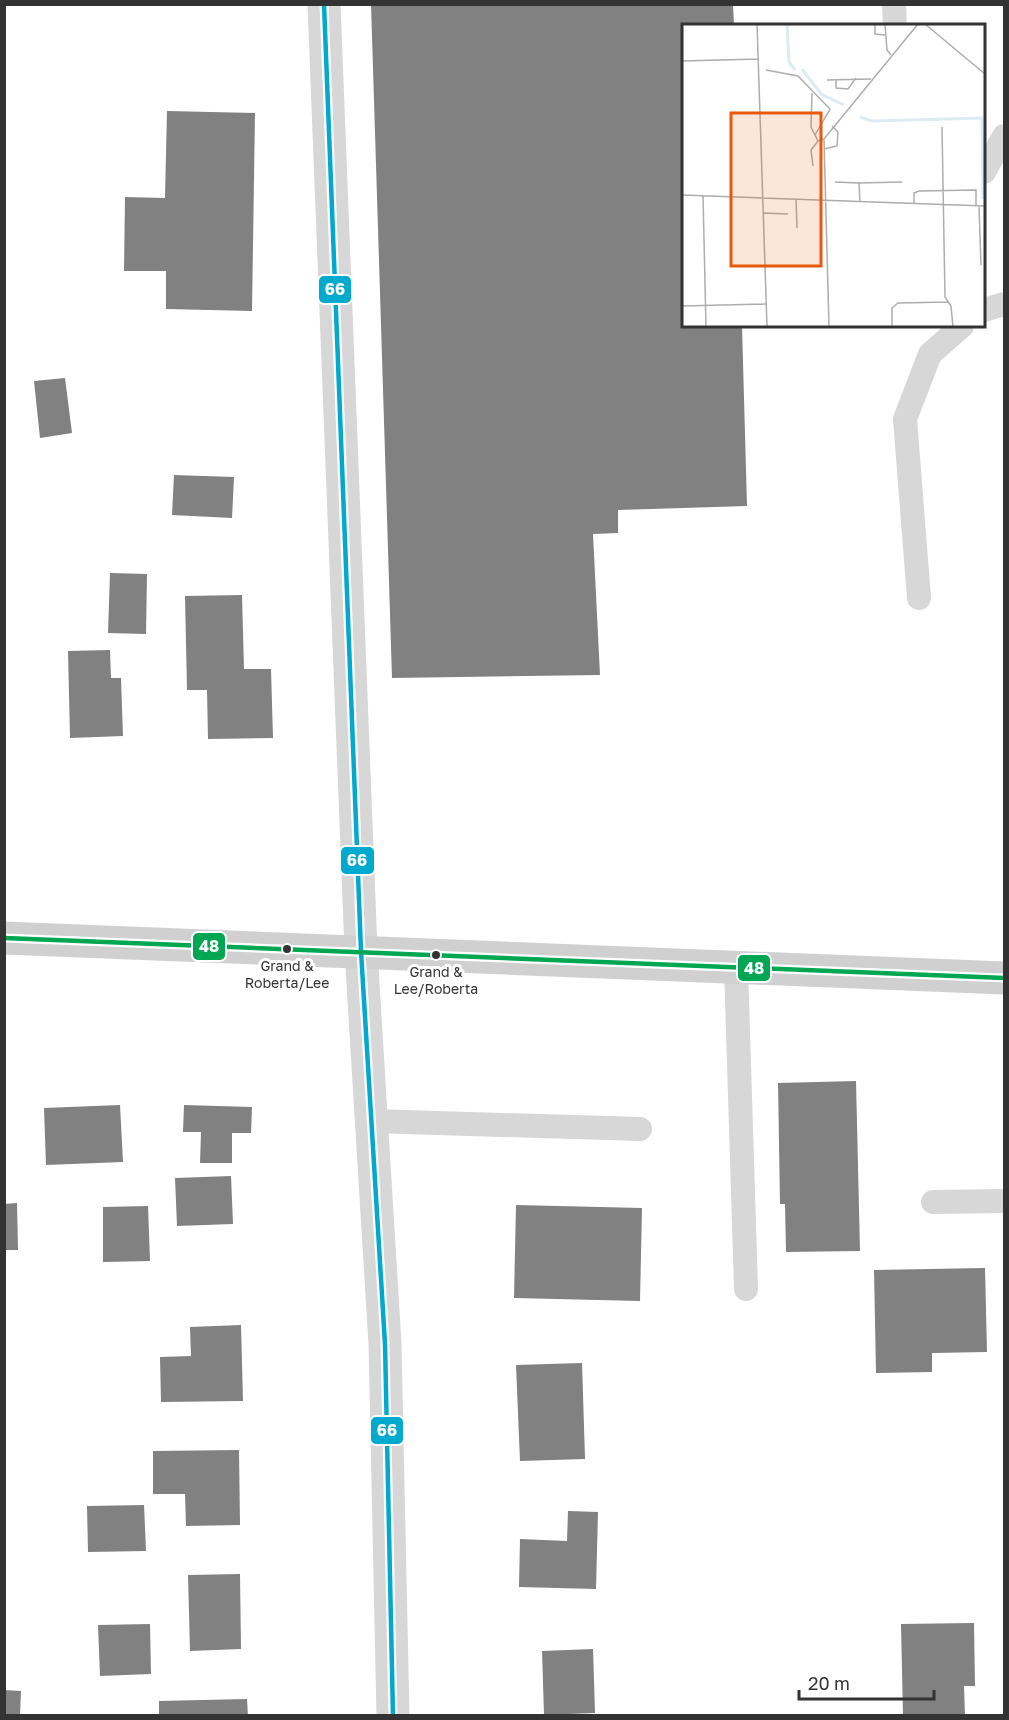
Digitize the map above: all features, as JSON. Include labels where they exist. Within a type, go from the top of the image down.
[{"type":"main road","points":[[4,938],[1005,978]]},
{"type":"street","points":[[324,4],[361,951],[385,1344],[393,1716]]},
{"type":"lane","points":[[894,4],[895,24]]},
{"type":"lane","points":[[985,170],[1005,136]]},
{"type":"lane","points":[[985,310],[1005,304]]},
{"type":"lane","points":[[919,598],[904,419],[930,354],[961,327]]},
{"type":"lane","points":[[736,967],[746,1289]]},
{"type":"lane","points":[[371,1120],[640,1129]]},
{"type":"lane","points":[[933,1202],[1005,1201]]},
{"type":"building","points":[[371,4],[733,4],[734,24],[682,24],[682,327],[742,327],[747,506],[618,510],[618,533],[593,534],[600,675],[392,678]]},
{"type":"building","points":[[167,111],[255,113],[252,311],[166,309],[166,271],[124,271],[125,197],[165,198]]},
{"type":"building","points":[[65,378],[72,433],[40,438],[34,381]]},
{"type":"building","points":[[174,475],[234,477],[232,518],[172,515]]},
{"type":"building","points":[[110,573],[147,574],[146,634],[108,633]]},
{"type":"building","points":[[242,595],[244,669],[271,669],[273,738],[208,739],[207,690],[187,690],[185,596]]},
{"type":"building","points":[[110,650],[111,678],[121,678],[123,736],[70,738],[68,651]]},
{"type":"building","points":[[856,1081],[860,1251],[786,1252],[785,1204],[780,1204],[778,1083]]},
{"type":"building","points":[[120,1105],[123,1162],[46,1165],[44,1108]]},
{"type":"building","points":[[184,1105],[252,1107],[251,1133],[232,1133],[232,1163],[200,1163],[201,1132],[183,1132]]},
{"type":"building","points":[[231,1176],[233,1224],[177,1226],[175,1178]]},
{"type":"building","points":[[17,1203],[18,1250],[4,1250],[4,1204]]},
{"type":"building","points":[[516,1205],[642,1208],[640,1301],[514,1298]]},
{"type":"building","points":[[148,1206],[150,1261],[103,1262],[103,1207]]},
{"type":"building","points":[[985,1268],[987,1352],[932,1353],[932,1372],[876,1373],[874,1270]]},
{"type":"building","points":[[241,1325],[243,1401],[161,1402],[160,1357],[191,1356],[190,1327]]},
{"type":"building","points":[[582,1363],[585,1459],[520,1461],[516,1365]]},
{"type":"building","points":[[239,1450],[240,1525],[186,1526],[185,1494],[153,1494],[153,1451]]},
{"type":"building","points":[[144,1505],[146,1551],[88,1552],[87,1506]]},
{"type":"building","points":[[568,1511],[598,1512],[596,1589],[519,1587],[520,1539],[567,1541]]},
{"type":"building","points":[[240,1574],[241,1649],[190,1651],[188,1575]]},
{"type":"building","points":[[974,1623],[975,1686],[964,1686],[965,1716],[903,1716],[901,1624]]},
{"type":"building","points":[[150,1624],[151,1674],[100,1676],[98,1625]]},
{"type":"building","points":[[593,1649],[595,1713],[544,1715],[542,1651]]},
{"type":"building","points":[[4,1690],[21,1691],[20,1716],[4,1716]]},
{"type":"building","points":[[247,1699],[248,1716],[159,1716],[159,1701]]},
{"type":"transit line","name":"66","points":[[324,4],[361,951],[385,1344],[393,1716]]},
{"type":"transit line","name":"48","points":[[4,938],[1004,978]]},
{"type":"place","name":"Grand & Roberta/Lee","points":[[287,949]]},
{"type":"place","name":"Grand & Lee/Roberta","points":[[436,955]]}]
